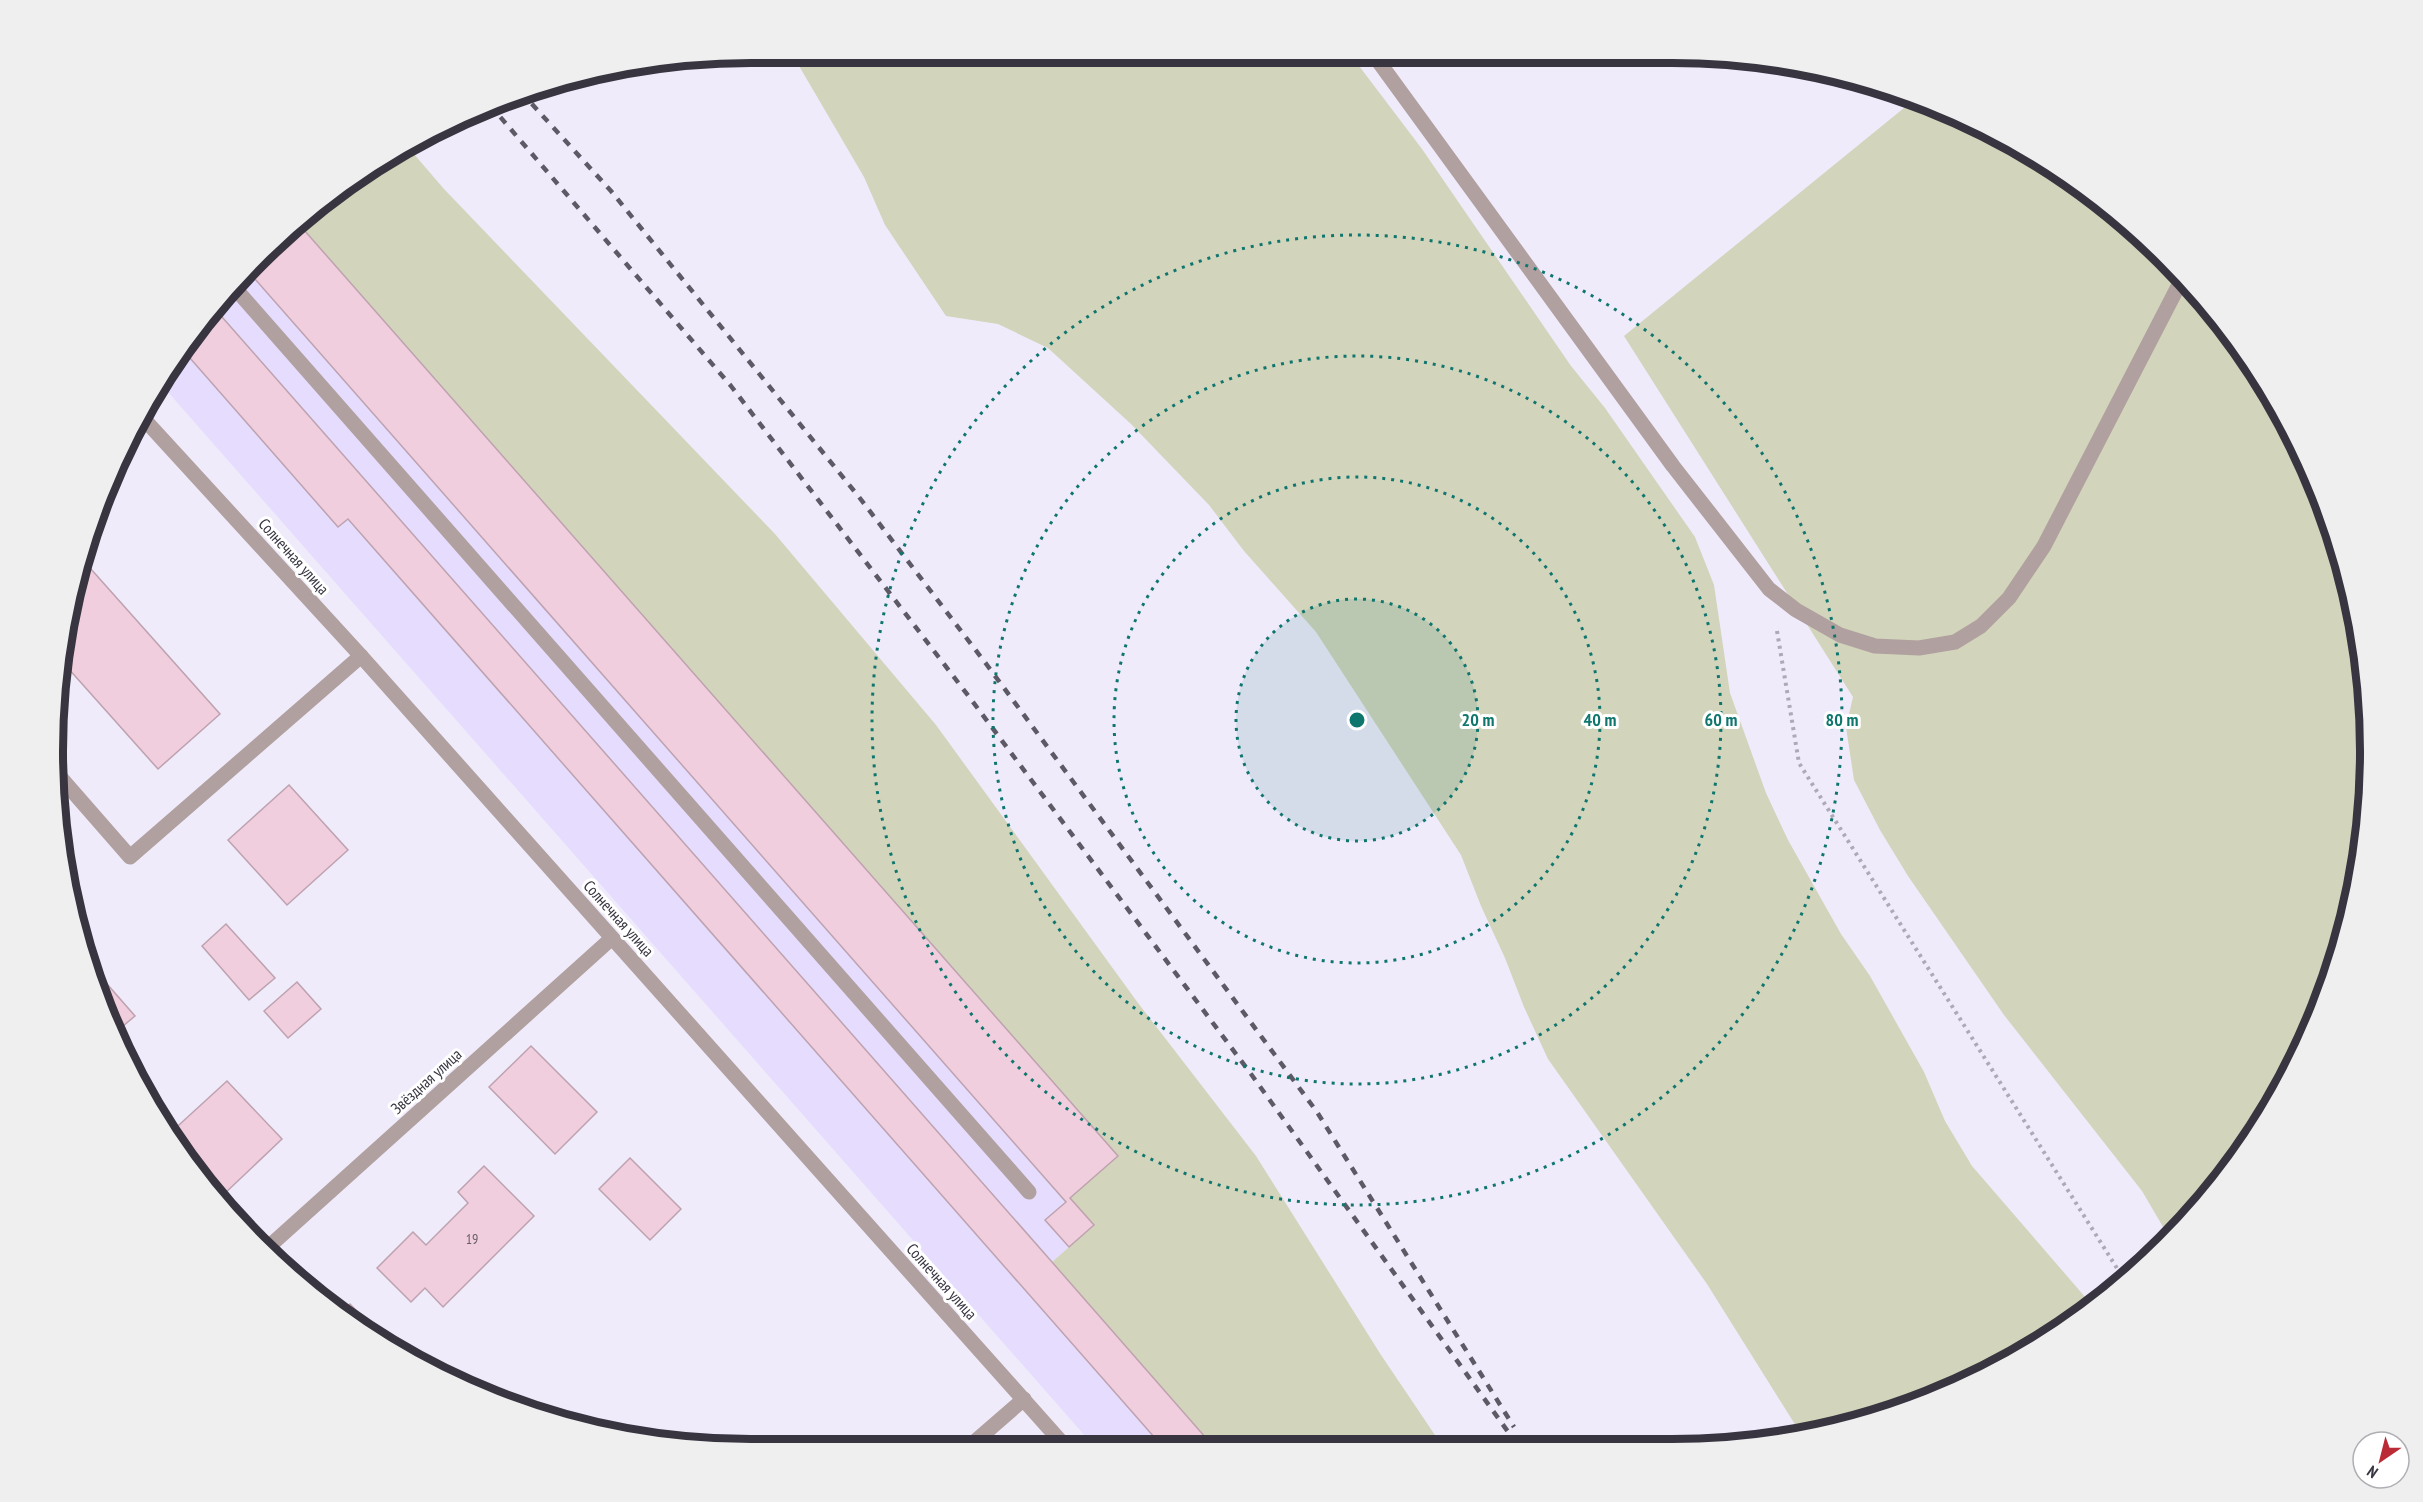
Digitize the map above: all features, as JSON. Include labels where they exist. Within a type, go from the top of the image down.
[{"type":"street","points":[[1380,63],[1672,466],[1770,589],[1796,610],[1840,635],[1875,646],[1919,648],[1955,642],[1981,626],[2009,598],[2044,546],[2178,286]]},
{"type":"street","points":[[239,292],[1029,1192]]},
{"type":"street","name":"Солнечная улица","points":[[147,422],[360,656],[1059,1439]]},
{"type":"street","points":[[64,781],[130,857],[360,656]]},
{"type":"street","name":"Звёздная улица","points":[[272,1244],[612,938]]},
{"type":"street","points":[[978,1439],[1024,1399]]},
{"type":"path","points":[[1770,589],[1799,763],[2120,1273]]},
{"type":"shaded area","points":[[303,229],[1118,1156],[1094,1225],[1052,1262],[1207,1439],[1088,1439],[166,390],[205,332],[234,297]]},
{"type":"green space","points":[[797,63],[1357,63],[1422,149],[1571,366],[1605,408],[1695,537],[1714,585],[1730,693],[1766,793],[1788,840],[1841,934],[1870,976],[1924,1072],[1945,1121],[1972,1166],[2087,1300],[2016,1347],[1935,1387],[1850,1416],[1797,1427],[1707,1284],[1548,1059],[1461,855],[1316,632],[1244,551],[1209,505],[1131,424],[1048,348],[998,324],[946,316],[885,225],[864,177]]},
{"type":"green space","points":[[1907,105],[1935,115],[2016,155],[2091,205],[2126,234],[2189,297],[2218,332],[2268,407],[2308,488],[2337,573],[2347,617],[2359,706],[2359,796],[2354,841],[2337,929],[2308,1014],[2289,1055],[2268,1095],[2218,1170],[2165,1230],[2142,1191],[2004,1015],[1908,876],[1880,830],[1854,780],[1846,727],[1853,697],[1624,336]]},
{"type":"green space","points":[[412,152],[444,189],[775,534],[936,725],[1138,1003],[1256,1156],[1381,1355],[1438,1439],[1207,1439],[1052,1262],[1093,1226],[1070,1198],[1117,1155],[303,229],[369,179]]},
{"type":"building","points":[[303,229],[1118,1156],[1070,1198],[1094,1225],[1069,1247],[1045,1220],[1066,1202],[253,277]]},
{"type":"building","points":[[220,314],[1207,1439],[1156,1439],[348,519],[338,527],[188,356]]},
{"type":"building","points":[[88,566],[220,714],[158,769],[68,668],[76,617]]},
{"type":"building","points":[[289,785],[348,850],[287,905],[228,840]]},
{"type":"building","points":[[226,924],[275,978],[249,1000],[202,946]]},
{"type":"building","points":[[102,979],[135,1016],[121,1027]]},
{"type":"building","points":[[297,982],[321,1009],[288,1038],[264,1011]]},
{"type":"building","points":[[531,1046],[597,1112],[555,1154],[489,1087]]},
{"type":"building","points":[[227,1081],[282,1139],[225,1194],[176,1128]]},
{"type":"building","points":[[630,1158],[681,1209],[650,1240],[599,1189]]},
{"type":"building","points":[[484,1166],[534,1216],[443,1307],[425,1288],[411,1302],[377,1268],[413,1232],[426,1245],[468,1203],[458,1192]]},
{"type":"building","points":[[350,1304],[367,1322],[346,1307]]},
{"type":"railway","points":[[529,100],[611,191],[859,497],[987,665],[1317,1112],[1514,1427]]},
{"type":"railway","points":[[496,112],[731,386],[970,698],[1251,1074],[1513,1439]]}]
